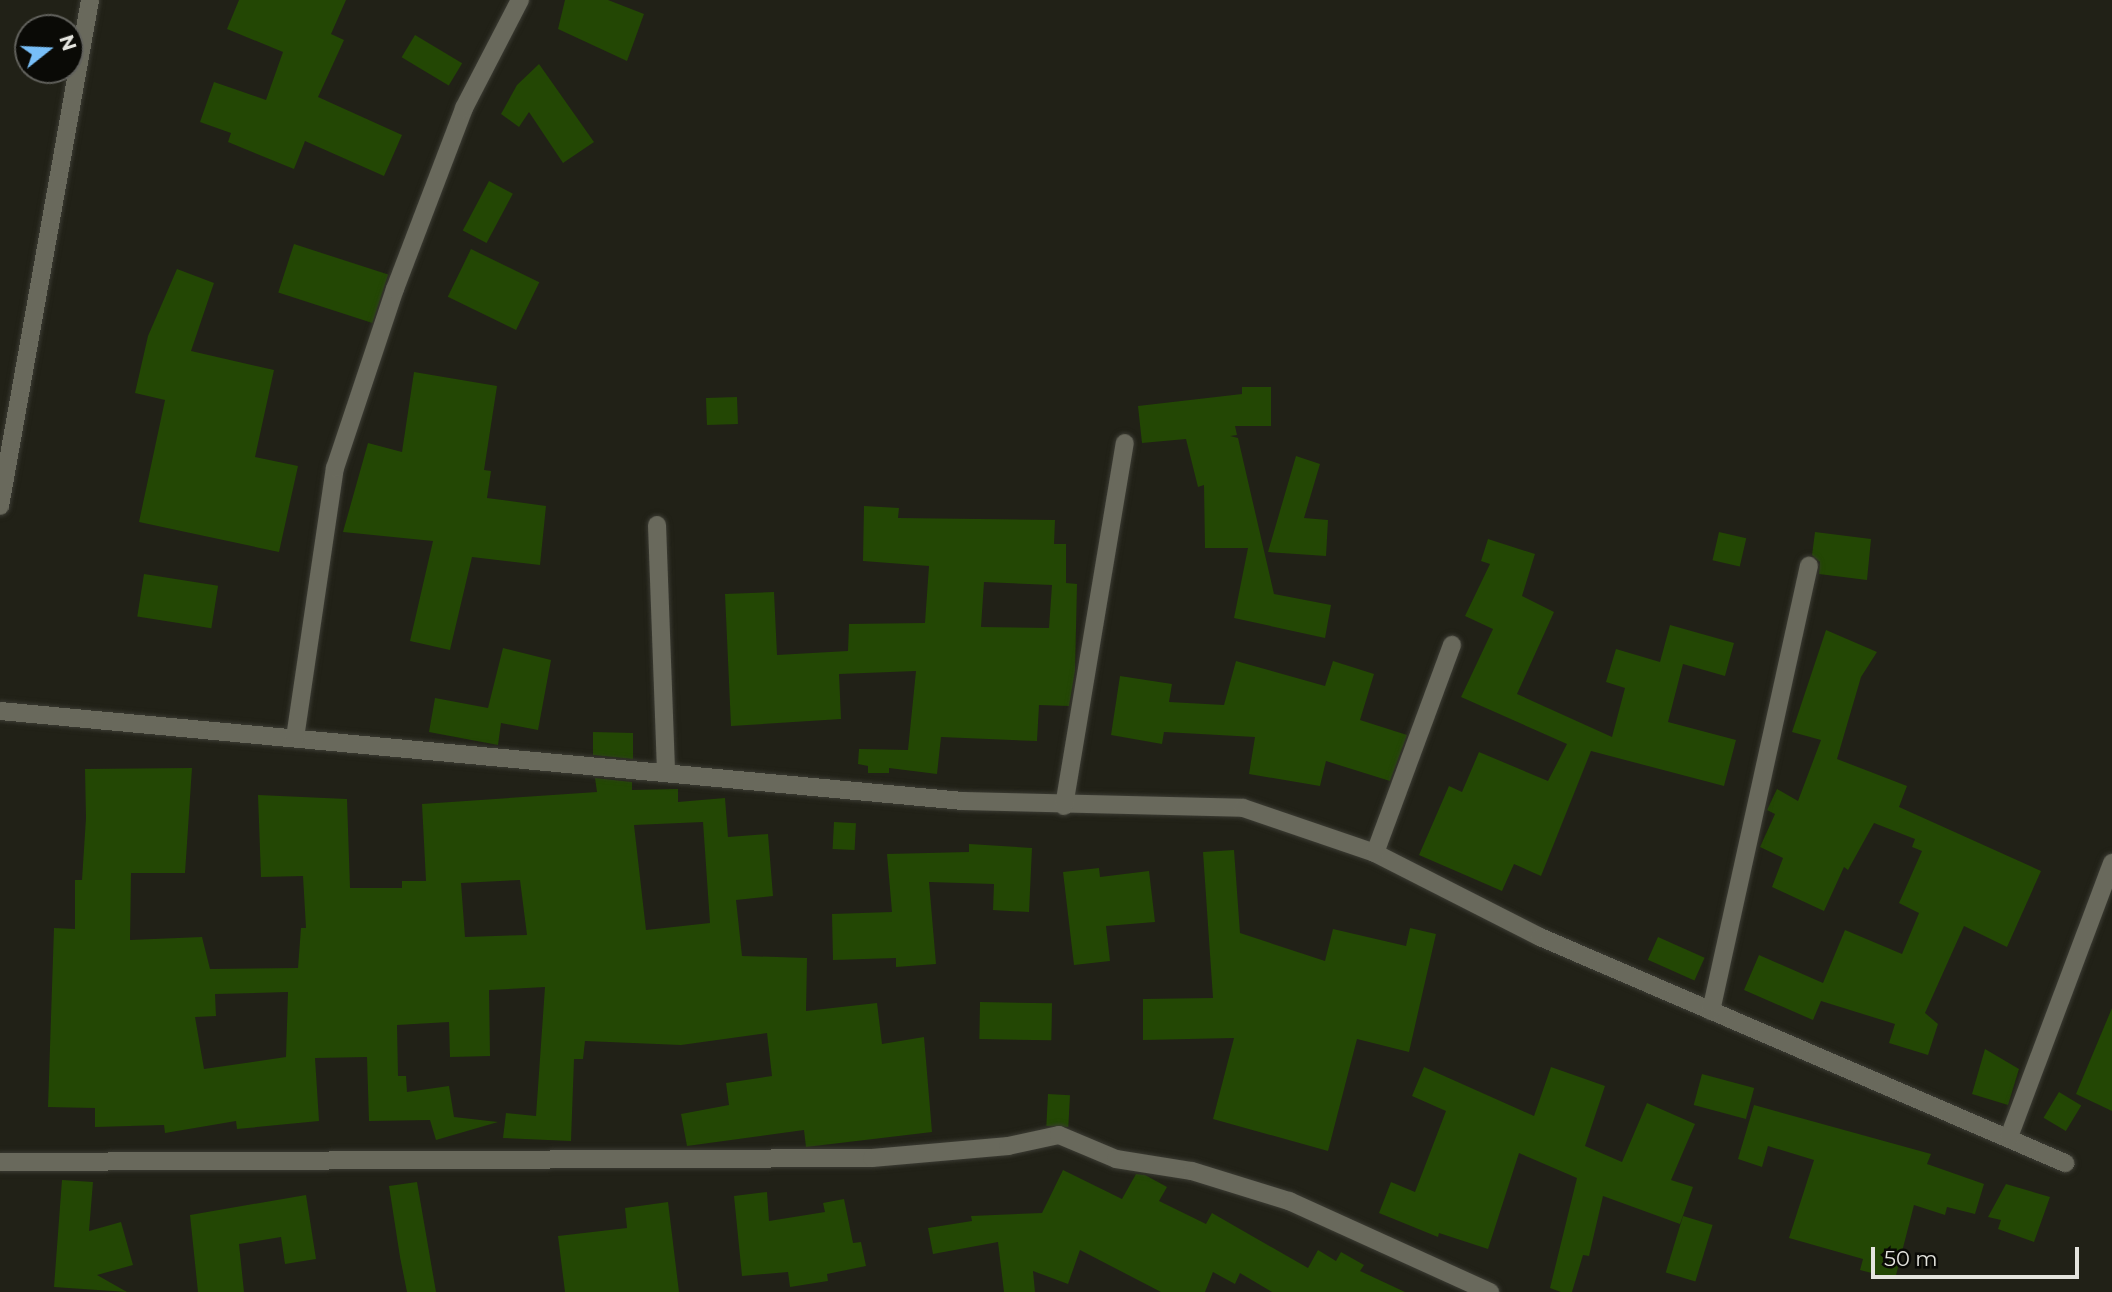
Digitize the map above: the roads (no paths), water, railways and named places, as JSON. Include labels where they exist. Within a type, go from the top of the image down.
[{"type":"street","points":[[0,506],[90,0]]},
{"type":"street","points":[[295,738],[335,468],[464,108],[520,0]]},
{"type":"street","points":[[1064,806],[1125,443]]},
{"type":"street","points":[[657,525],[666,771]]},
{"type":"street","points":[[1711,1011],[1809,566]]},
{"type":"street","points":[[1375,853],[1452,645]]},
{"type":"street","points":[[0,711],[1064,806],[1243,808],[1375,853],[1540,937],[2009,1136],[2065,1163]]},
{"type":"street","points":[[2009,1136],[2112,863]]},
{"type":"street","points":[[0,1162],[872,1158],[1008,1146],[1059,1135],[1116,1159],[1192,1171],[1289,1201],[1490,1292]]}]
